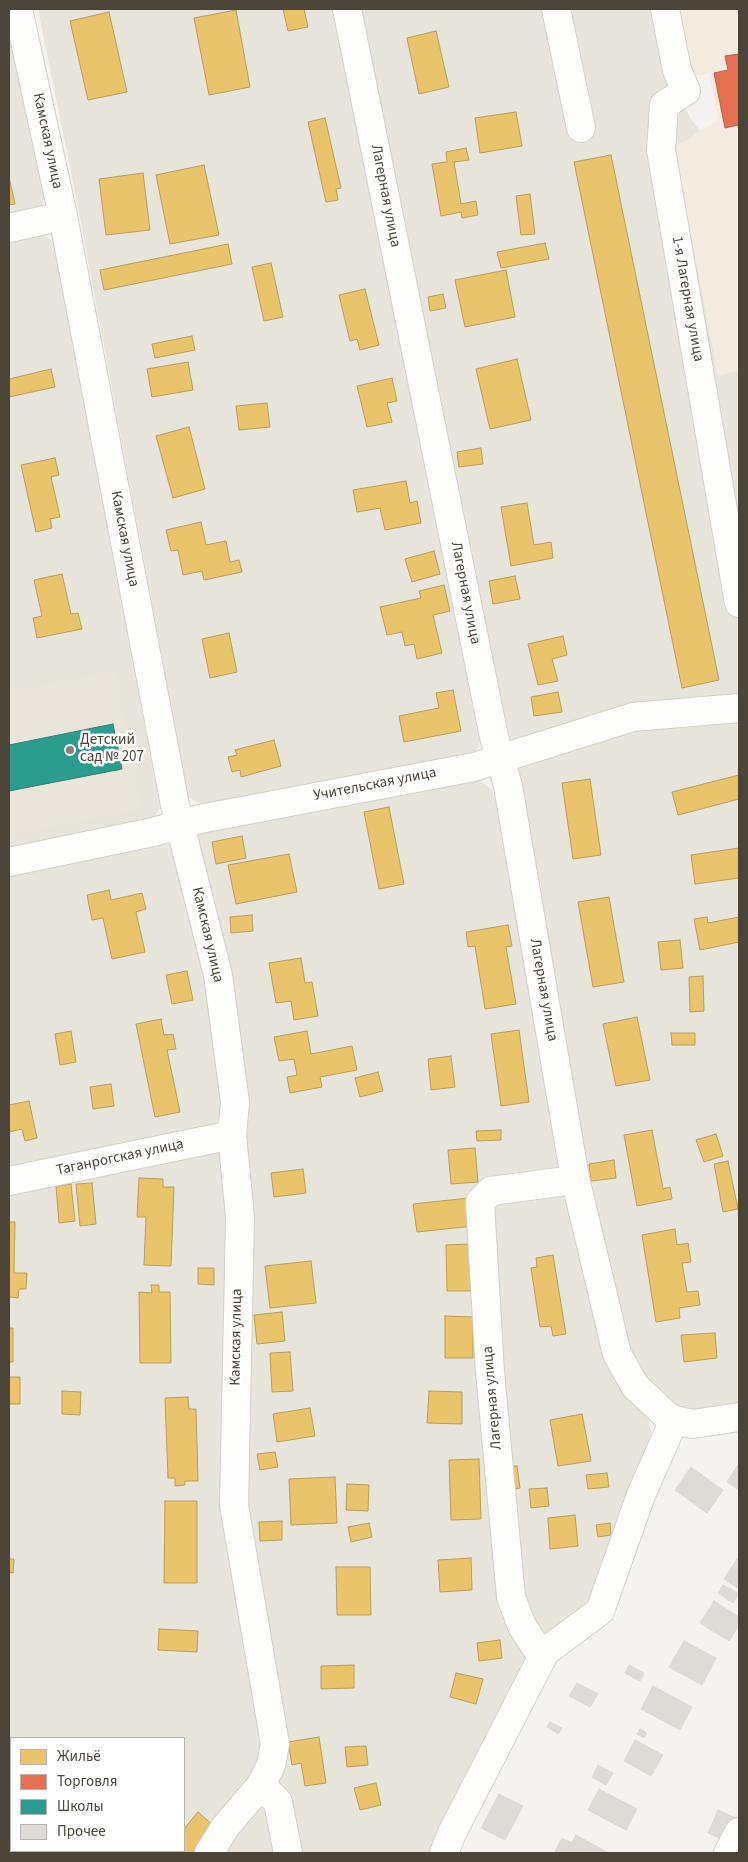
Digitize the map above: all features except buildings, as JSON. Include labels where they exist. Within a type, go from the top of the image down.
[{"type":"street","name":"Камская улица","points":[[18,9],[63,216],[175,805],[218,975],[236,1102],[232,1135],[240,1217],[234,1505],[275,1744],[271,1765],[261,1785],[226,1826],[209,1853]]},
{"type":"street","name":"Лагерная улица","points":[[347,9],[490,718],[509,796],[575,1178],[617,1354],[635,1386],[674,1420]]},
{"type":"street","points":[[556,9],[581,128]]},
{"type":"street","name":"1-я Лагерная улица","points":[[665,9],[677,70],[686,91],[664,105],[661,150],[739,603]]},
{"type":"street","points":[[9,228],[63,216]]},
{"type":"street","name":"Учительская улица","points":[[9,862],[153,832],[180,824],[474,767],[633,718],[739,708]]},
{"type":"street","name":"Таганрогская улица","points":[[9,1181],[232,1135]]},
{"type":"street","name":"Лагерная улица","points":[[546,1652],[537,1649],[522,1626],[511,1597],[490,1372],[480,1202],[491,1192],[575,1178]]},
{"type":"street","points":[[444,1853],[452,1833],[546,1652],[600,1611],[641,1495],[674,1420],[693,1424],[739,1417]]},
{"type":"street","points":[[261,1785],[278,1802],[288,1853]]},
{"type":"street","points":[[728,1853],[739,1832]]},
{"type":"shaded area","points":[[38,9],[334,9],[480,743],[472,758],[200,804],[188,797],[78,207]]},
{"type":"shaded area","points":[[360,9],[653,9],[664,65],[691,119],[728,168],[739,218],[739,700],[518,741],[503,735]]},
{"type":"shaded area","points":[[674,9],[739,9],[739,371],[718,375],[674,147],[718,120],[709,73],[694,76]]},
{"type":"shaded area","points":[[9,29],[45,197],[41,208],[9,215]]},
{"type":"shaded area","points":[[40,233],[54,242],[160,808],[152,822],[9,849],[9,240]]},
{"type":"shaded area","name":"Детский сад № 207","points":[[115,671],[142,809],[9,836],[9,692]]},
{"type":"shaded area","points":[[739,717],[739,1407],[695,1412],[677,1408],[642,1381],[624,1352],[581,1166],[514,771],[518,763],[634,727]]},
{"type":"shaded area","points":[[475,776],[492,790],[513,852],[565,1166],[476,1195],[524,1652],[528,1661],[437,1853],[296,1853],[276,1770],[241,1503],[246,1218],[192,841],[203,829]]},
{"type":"shaded area","points":[[157,841],[174,846],[210,980],[225,1106],[220,1123],[211,1129],[9,1175],[9,873]]},
{"type":"shaded area","points":[[219,1149],[232,1219],[224,1505],[265,1757],[203,1853],[82,1853],[185,1852],[185,1737],[10,1737],[9,1794],[9,1188]]},
{"type":"shaded area","points":[[562,1191],[566,1196],[627,1392],[648,1417],[652,1437],[607,1582],[559,1634],[539,1637],[518,1595],[491,1209],[501,1197]]},
{"type":"shaded area","points":[[267,1804],[285,1853],[215,1853],[249,1808]]},
{"type":"place","name":"Детский сад № 207","points":[[70,750]]}]
